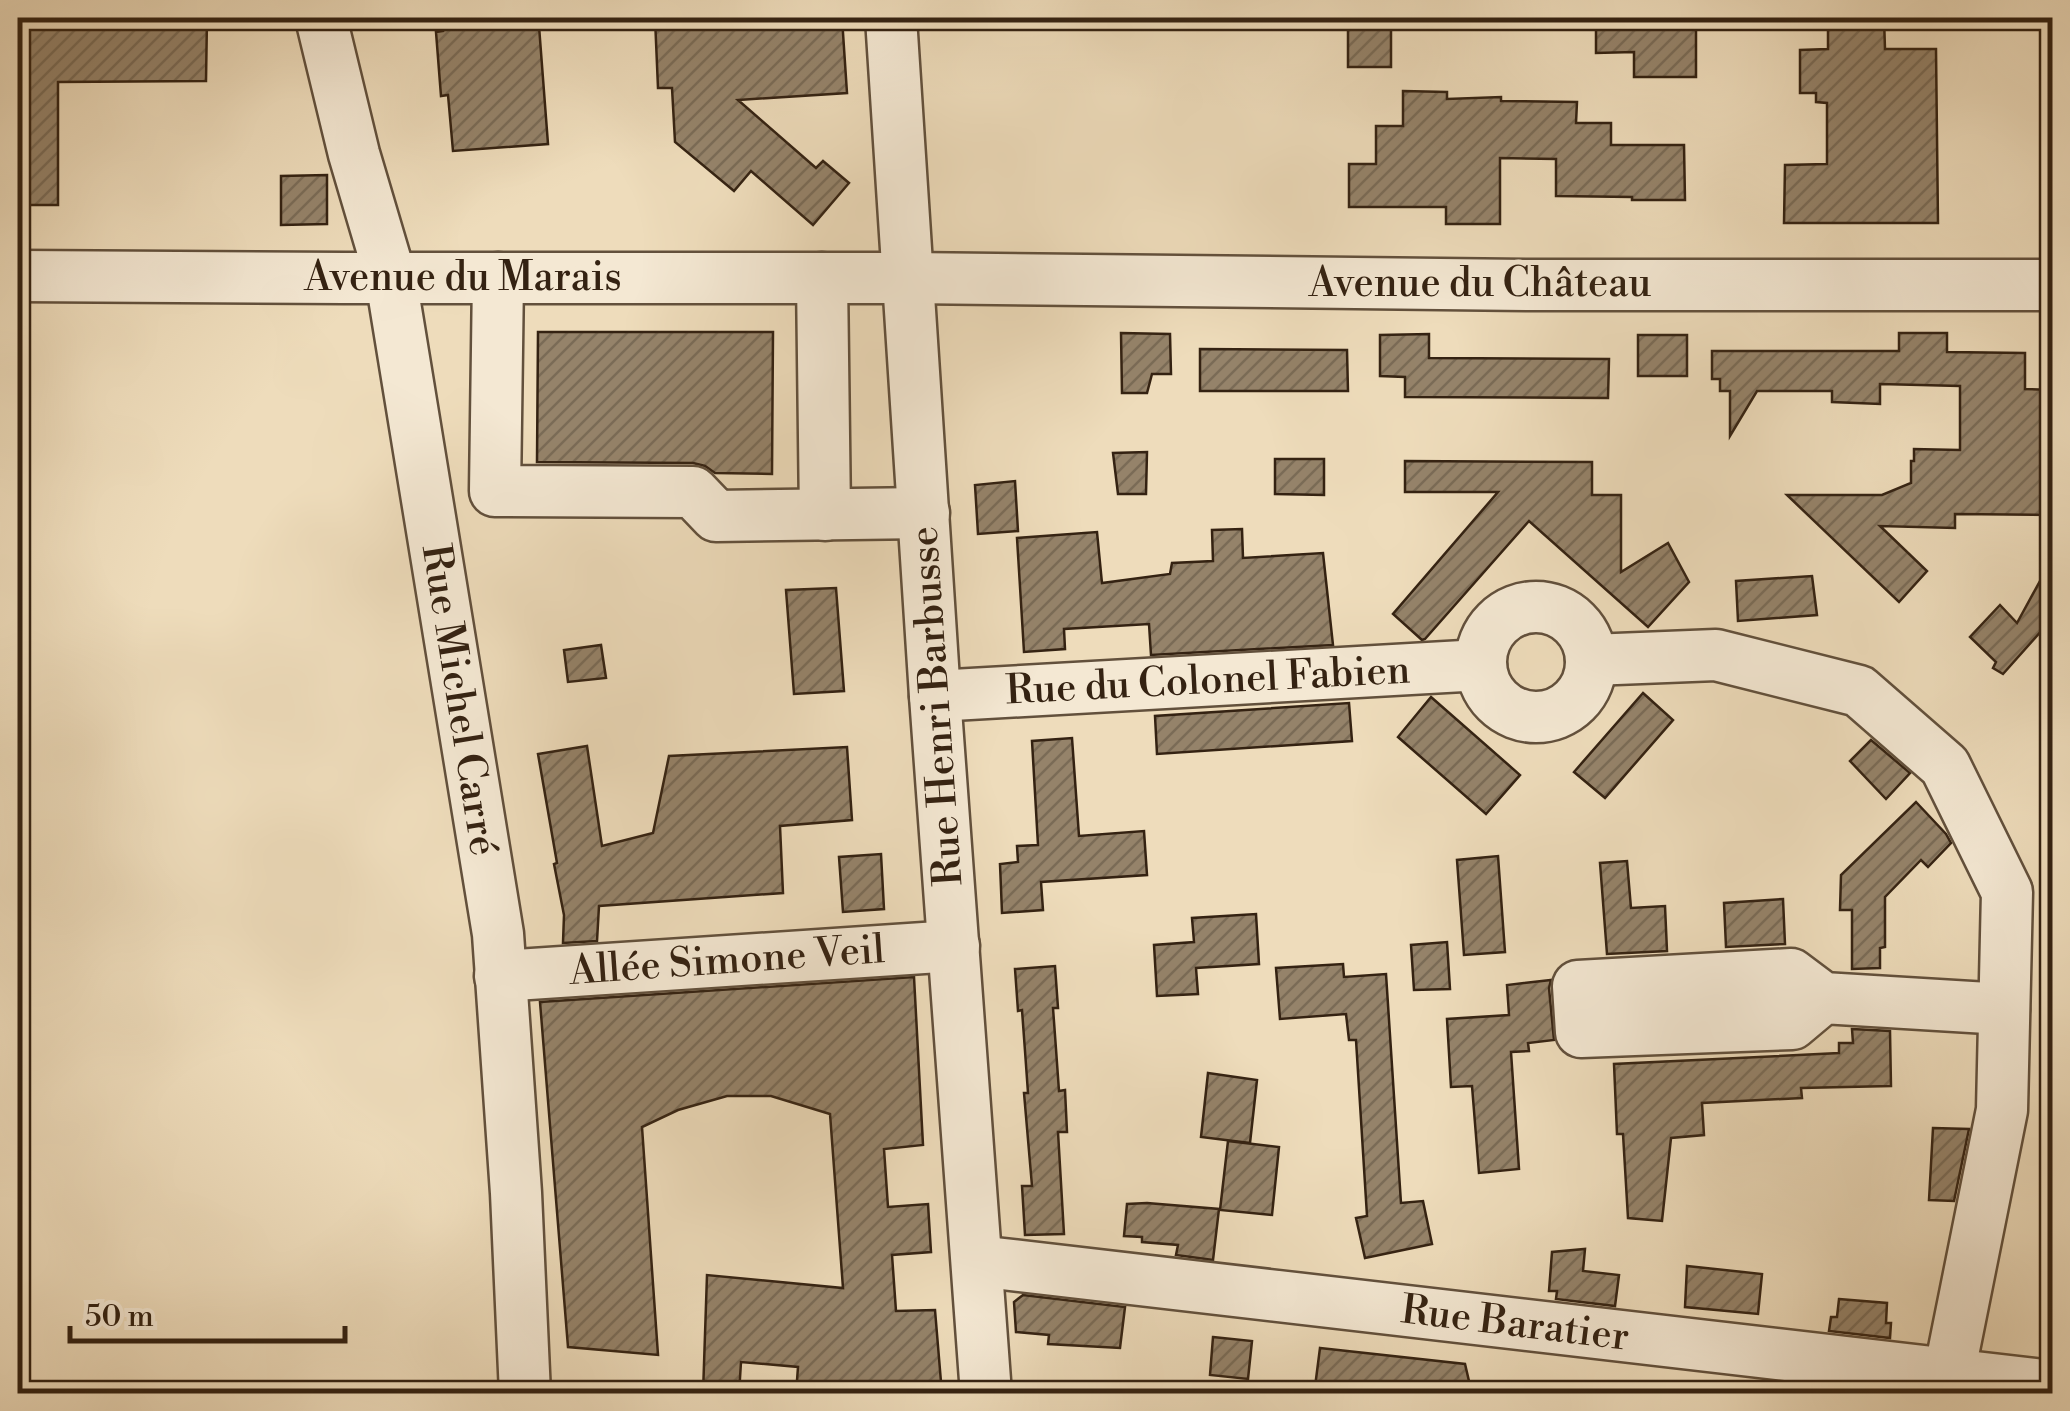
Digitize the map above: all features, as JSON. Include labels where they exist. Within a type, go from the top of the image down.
[{"type":"street","name":"Rue Michel Carré","points":[[321,18],[354,154],[391,278],[498,934],[525,1394]]},
{"type":"street","name":"Rue Henri Barbusse","points":[[891,18],[986,1394]]},
{"type":"street","name":"Avenue du Marais","points":[[18,276],[908,278]]},
{"type":"street","points":[[498,278],[496,491],[693,492],[716,516],[924,514]]},
{"type":"street","points":[[822,278],[826,514]]},
{"type":"street","name":"Avenue du Château","points":[[908,278],[1534,285],[2052,285]]},
{"type":"street","points":[[1536,607],[1568,616],[1580,628],[1592,660],[1590,678],[1569,707],[1553,715],[1534,717],[1504,707],[1492,696],[1481,665],[1488,636],[1496,625],[1521,609],[1536,607]]},
{"type":"street","points":[[1592,660],[1716,654],[1860,691],[1945,766],[2007,892],[2002,1110],[1947,1384]]},
{"type":"street","name":"Rue du Colonel Fabien","points":[[935,696],[1481,665]]},
{"type":"street","name":"Allée Simone Veil","points":[[500,976],[954,946]]},
{"type":"street","points":[[1823,998],[2004,1009]]},
{"type":"street","name":"Rue Baratier","points":[[978,1261],[1947,1384],[2052,1386]]},
{"type":"building","points":[[18,18],[207,18],[206,81],[58,82],[58,205],[18,205]]},
{"type":"building","points":[[442,18],[500,18],[500,27],[539,26],[548,144],[453,151],[448,95],[441,96],[436,32],[443,31]]},
{"type":"building","points":[[655,18],[842,18],[847,93],[738,100],[816,168],[823,161],[849,183],[813,225],[751,171],[734,191],[675,142],[672,88],[658,88]]},
{"type":"building","points":[[1348,18],[1391,18],[1391,67],[1348,67]]},
{"type":"building","points":[[1596,18],[1696,18],[1696,77],[1634,77],[1634,52],[1596,53]]},
{"type":"building","points":[[1828,18],[1884,18],[1885,49],[1936,49],[1938,223],[1784,223],[1785,165],[1827,164],[1827,103],[1816,102],[1816,93],[1800,93],[1800,50],[1828,49]]},
{"type":"building","points":[[1403,91],[1447,92],[1447,99],[1501,97],[1501,101],[1577,102],[1576,123],[1611,123],[1611,145],[1684,145],[1685,200],[1556,196],[1556,159],[1500,158],[1500,224],[1446,224],[1446,207],[1349,207],[1349,164],[1376,164],[1376,126],[1403,126]]},
{"type":"building","points":[[327,175],[327,224],[281,225],[281,176]]},
{"type":"building","points":[[538,332],[773,332],[772,474],[715,473],[693,463],[537,462]]},
{"type":"building","points":[[1121,333],[1170,334],[1171,374],[1152,374],[1147,393],[1122,393]]},
{"type":"building","points":[[1899,333],[1947,333],[1947,352],[2025,353],[2025,389],[2052,390],[2052,515],[1955,514],[1955,528],[1880,526],[1927,571],[1899,602],[1787,495],[1882,495],[1911,483],[1914,449],[1960,450],[1960,386],[1880,384],[1880,404],[1832,402],[1832,391],[1757,391],[1730,436],[1730,391],[1720,391],[1720,379],[1712,379],[1712,351],[1899,351]]},
{"type":"building","points":[[1429,334],[1429,358],[1609,359],[1608,398],[1405,397],[1405,377],[1380,376],[1380,335]]},
{"type":"building","points":[[1638,335],[1687,335],[1687,376],[1638,376]]},
{"type":"building","points":[[1200,349],[1347,350],[1348,391],[1200,391]]},
{"type":"building","points":[[1147,452],[1146,494],[1118,494],[1113,453]]},
{"type":"building","points":[[1275,459],[1324,459],[1324,495],[1275,494]]},
{"type":"building","points":[[1405,461],[1592,462],[1592,495],[1621,495],[1621,572],[1668,543],[1689,582],[1648,627],[1529,521],[1422,640],[1393,614],[1498,492],[1405,492]]},
{"type":"building","points":[[1015,481],[1018,531],[978,534],[975,485]]},
{"type":"building","points":[[1242,529],[1243,558],[1323,553],[1333,645],[1151,655],[1149,624],[1064,629],[1065,649],[1024,652],[1017,538],[1097,532],[1102,583],[1170,574],[1172,563],[1213,561],[1212,530]]},
{"type":"building","points":[[2052,559],[2052,619],[2003,674],[1993,668],[1996,662],[1970,637],[2000,605],[2017,623]]},
{"type":"building","points":[[1812,576],[1817,615],[1738,621],[1736,581]]},
{"type":"building","points":[[836,588],[844,691],[794,694],[786,590]]},
{"type":"building","points":[[601,645],[606,678],[568,682],[564,650]]},
{"type":"building","points":[[1643,693],[1673,720],[1605,798],[1574,772]]},
{"type":"building","points":[[1431,697],[1520,775],[1486,814],[1398,737]]},
{"type":"building","points":[[1349,703],[1352,741],[1157,754],[1155,716]]},
{"type":"building","points":[[1072,738],[1079,836],[1144,831],[1147,875],[1041,882],[1043,910],[1002,913],[1000,864],[1018,862],[1017,846],[1038,845],[1032,741]]},
{"type":"building","points":[[1871,740],[1910,773],[1886,799],[1850,761]]},
{"type":"building","points":[[587,746],[602,846],[653,833],[669,756],[847,747],[852,820],[780,826],[783,893],[599,906],[597,941],[563,943],[564,915],[538,754]]},
{"type":"building","points":[[1916,802],[1951,843],[1928,867],[1921,860],[1885,897],[1885,947],[1880,948],[1880,968],[1852,969],[1852,910],[1840,910],[1841,875]]},
{"type":"building","points":[[881,854],[884,909],[843,912],[839,857]]},
{"type":"building","points":[[1498,856],[1505,952],[1464,955],[1457,860]]},
{"type":"building","points":[[1627,861],[1631,908],[1665,906],[1667,951],[1607,954],[1600,863]]},
{"type":"building","points":[[1783,899],[1785,944],[1726,947],[1724,903]]},
{"type":"building","points":[[1256,914],[1259,964],[1196,968],[1198,994],[1157,996],[1154,945],[1194,942],[1192,918]]},
{"type":"building","points":[[1447,942],[1450,989],[1414,990],[1411,945]]},
{"type":"building","points":[[1343,964],[1344,977],[1386,974],[1401,1203],[1423,1201],[1432,1244],[1365,1258],[1356,1218],[1367,1216],[1356,1040],[1349,1040],[1346,1014],[1280,1019],[1276,968]]},
{"type":"building","points":[[1055,966],[1058,1008],[1053,1008],[1059,1091],[1065,1090],[1067,1132],[1058,1132],[1064,1234],[1025,1235],[1022,1186],[1032,1186],[1022,1010],[1018,1011],[1015,969]]},
{"type":"building","points":[[914,977],[923,1145],[884,1149],[888,1207],[928,1204],[931,1252],[892,1255],[896,1311],[935,1310],[942,1394],[796,1394],[798,1367],[741,1362],[739,1394],[703,1394],[707,1275],[843,1288],[830,1114],[771,1096],[727,1096],[678,1110],[642,1127],[658,1355],[568,1347],[540,1002]]},
{"type":"building","points":[[1551,980],[1554,1040],[1528,1043],[1529,1051],[1511,1052],[1519,1169],[1479,1173],[1472,1086],[1451,1087],[1447,1019],[1509,1015],[1507,985]]},
{"type":"building","points":[[1852,1029],[1890,1031],[1891,1086],[1801,1088],[1802,1098],[1702,1103],[1704,1135],[1671,1138],[1662,1221],[1628,1218],[1623,1134],[1617,1134],[1614,1064],[1839,1053],[1839,1043],[1853,1043]]},
{"type":"building","points":[[1208,1073],[1257,1080],[1250,1143],[1201,1137]]},
{"type":"building","points":[[1933,1128],[1969,1129],[1954,1201],[1929,1200]]},
{"type":"building","points":[[1228,1141],[1279,1147],[1272,1215],[1220,1210]]},
{"type":"building","points":[[1127,1204],[1219,1209],[1213,1260],[1176,1255],[1178,1245],[1124,1236]]},
{"type":"building","points":[[1585,1249],[1583,1271],[1619,1275],[1615,1306],[1556,1299],[1557,1291],[1549,1291],[1552,1252]]},
{"type":"building","points":[[1687,1266],[1762,1274],[1758,1314],[1685,1307]]},
{"type":"building","points":[[1023,1295],[1125,1307],[1120,1348],[1048,1344],[1049,1335],[1016,1332],[1014,1302]]},
{"type":"building","points":[[1839,1299],[1887,1303],[1890,1338],[1829,1331],[1831,1317],[1837,1317]]},
{"type":"building","points":[[1213,1337],[1252,1341],[1248,1379],[1210,1375]]},
{"type":"building","points":[[1320,1348],[1465,1364],[1472,1394],[1334,1394],[1335,1389],[1315,1387]]}]
